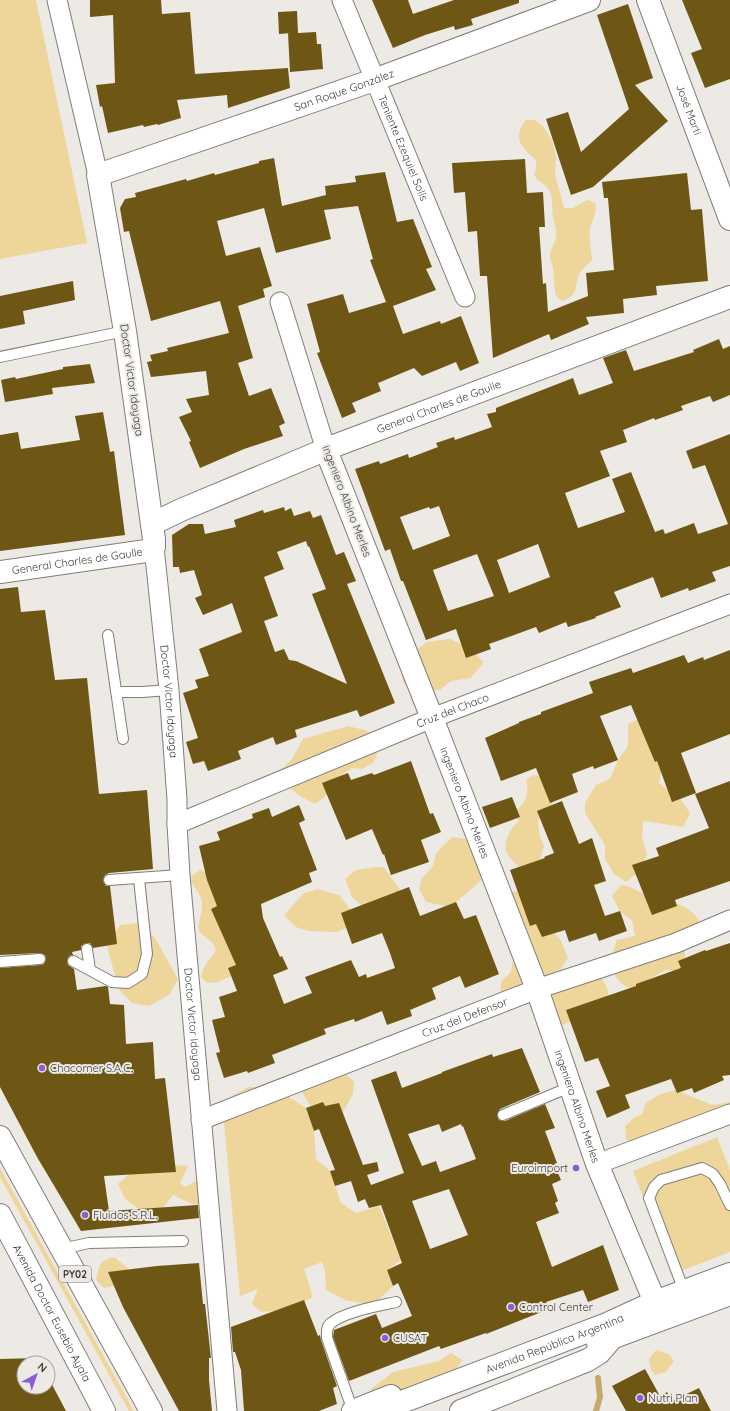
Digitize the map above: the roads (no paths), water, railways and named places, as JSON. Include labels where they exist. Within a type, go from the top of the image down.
[{"type":"main road","name":"San Roque González","points":[[98,175],[374,80],[589,0]]},
{"type":"main road","name":"José Martí","points":[[648,0],[730,219]]},
{"type":"main road","name":"Doctor Victor Idoyaga","points":[[98,175],[125,331],[154,547]]},
{"type":"main road","name":"General Charles de Gaulle","points":[[152,524],[181,510],[326,450],[730,297]]},
{"type":"main road","name":"ingeniero Albino Merles","points":[[326,450],[537,989],[597,1164],[655,1302]]},
{"type":"main road","name":"General Charles de Gaulle","points":[[0,572],[146,551],[154,547]]},
{"type":"main road","name":"PY02","points":[[0,1137],[151,1411]]},
{"type":"main road","name":"Avenida Doctor Eusebio Ayala","points":[[0,1215],[104,1411]]},
{"type":"main road","name":"Avenida República Argentina","points":[[417,1411],[600,1334],[655,1302],[730,1274]]},
{"type":"main road","name":"Avenida República Argentina","points":[[378,1411],[600,1334],[730,1294]]},
{"type":"main road","points":[[353,1411],[579,1322],[595,1320],[600,1334],[599,1353],[588,1360],[461,1411]]},
{"type":"street","name":"Doctor Victor Idoyaga","points":[[57,0],[98,175]]},
{"type":"street","name":"Teniente Ezequiel Solís","points":[[342,0],[464,297]]},
{"type":"street","name":"ingeniero Albino Merles","points":[[280,302],[326,450]]},
{"type":"street","name":"Doctor Victor Idoyaga","points":[[154,547],[169,690],[177,799],[180,875],[227,1411]]},
{"type":"street","name":"Cruz del Chaco","points":[[177,824],[432,718],[730,604]]},
{"type":"street","name":"Cruz del Defensor","points":[[201,1120],[537,989],[676,943],[730,920]]},
{"type":"street","points":[[597,1164],[730,1114]]},
{"type":"lane","points":[[0,357],[125,331]]},
{"type":"lane","points":[[108,635],[123,739]]},
{"type":"lane","points":[[116,692],[169,690]]},
{"type":"lane","points":[[110,880],[180,875]]},
{"type":"lane","points":[[73,961],[112,982],[128,983],[142,974],[147,954],[139,878]]},
{"type":"lane","points":[[87,949],[90,970]]},
{"type":"lane","points":[[0,962],[40,959]]},
{"type":"lane","points":[[503,1115],[570,1087]]},
{"type":"lane","points":[[684,1291],[649,1198],[654,1187],[661,1180],[702,1168],[713,1174],[720,1184],[730,1205]]},
{"type":"lane","points":[[61,1249],[89,1243],[183,1241]]},
{"type":"lane","points":[[353,1411],[327,1338],[326,1330],[330,1324],[344,1315],[396,1302]]},
{"type":"waterway","points":[[596,1411],[600,1397],[598,1378]]},
{"type":"place","name":"Chacomer S.A.C.","points":[[42,1068]]},
{"type":"place","name":"Euroimport","points":[[576,1168]]},
{"type":"place","name":"Fluidos S.R.L.","points":[[85,1215]]},
{"type":"place","name":"Control Center","points":[[511,1307]]},
{"type":"place","name":"CUSAT","points":[[385,1338]]},
{"type":"place","name":"Nutri Plan","points":[[640,1398]]}]
